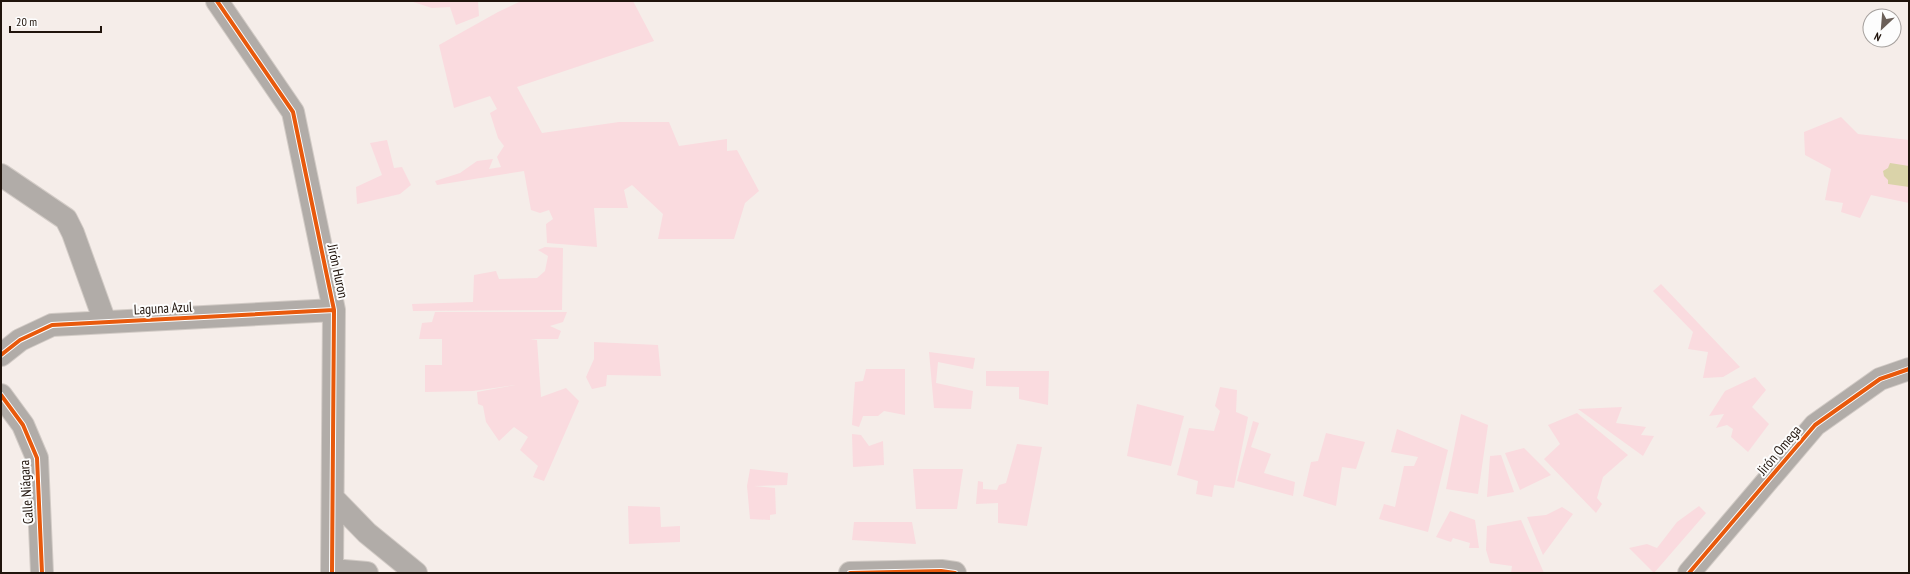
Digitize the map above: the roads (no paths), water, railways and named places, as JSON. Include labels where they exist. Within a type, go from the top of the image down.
[{"type":"street","name":"Jirón Huron","points":[[217,1],[294,112],[334,310],[332,571]]},
{"type":"street","points":[[1,175],[66,219],[73,233],[104,322]]},
{"type":"street","name":"Laguna Azul","points":[[1,355],[20,340],[52,326],[334,310]]},
{"type":"street","name":"Jirón Omega","points":[[1689,573],[1815,425],[1880,380],[1909,369]]},
{"type":"street","name":"Calle Niágara","points":[[1,395],[23,425],[37,458],[42,573]]},
{"type":"street","points":[[332,498],[367,533],[416,573]]},
{"type":"street","points":[[332,571],[367,573]]},
{"type":"street","points":[[850,573],[941,571],[955,573]]}]
